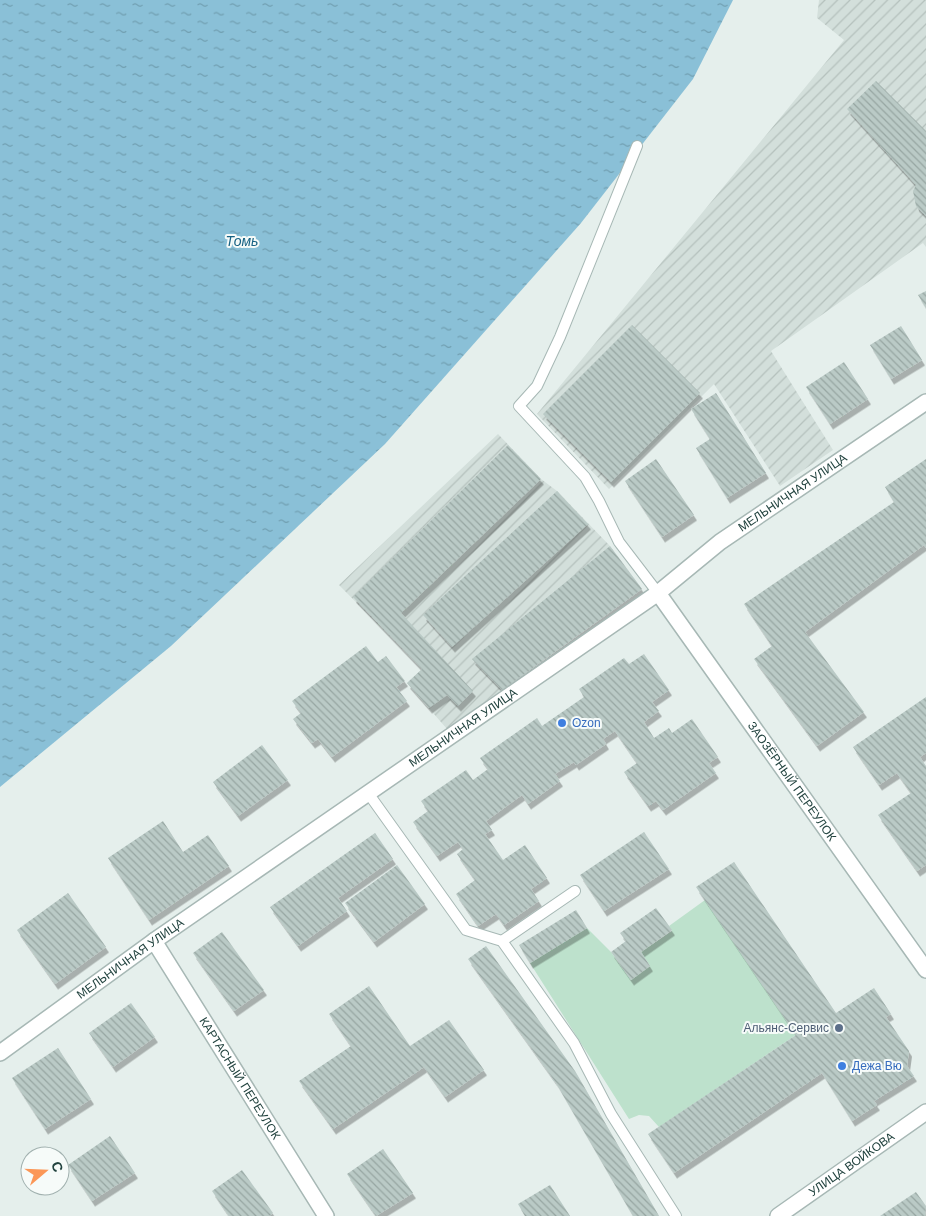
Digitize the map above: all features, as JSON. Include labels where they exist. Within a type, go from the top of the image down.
[{"type":"street","name":"МЕЛЬНИЧНАЯ УЛИЦА","points":[[0,1053],[154,941],[658,593],[720,542],[926,402]]},
{"type":"street","name":"ЗАОЗЁРНЫЙ ПЕРЕУЛОК","points":[[658,593],[926,970]]},
{"type":"street","name":"КАРТАСНЫЙ ПЕРЕУЛОК","points":[[154,941],[326,1216]]},
{"type":"street","name":"УЛИЦА ВОЙКОВА","points":[[778,1216],[926,1112]]},
{"type":"lane","points":[[637,146],[560,338],[537,386],[519,406],[585,477],[619,542],[658,593]]},
{"type":"lane","points":[[368,793],[466,930],[502,941],[574,1043],[611,1114],[676,1216]]},
{"type":"lane","points":[[502,941],[576,891]]},
{"type":"shaded area","points":[[819,0],[926,0],[926,247],[923,243],[771,351],[833,450],[780,486],[714,384],[609,489],[537,414],[844,40],[817,18]]},
{"type":"shaded area","points":[[498,434],[610,546],[642,589],[447,729],[407,683],[422,669],[339,585]]},
{"type":"green space","points":[[705,900],[796,1035],[659,1127],[649,1116],[639,1115],[629,1119],[530,963],[587,928],[611,952],[631,980],[650,966],[641,952],[672,931],[669,926]]},
{"type":"water","name":"Томь","points":[[0,0],[733,0],[693,79],[581,223],[385,444],[171,646],[0,787]]},
{"type":"building","points":[[876,81],[926,131],[926,216],[916,206],[913,191],[916,185],[847,109]]},
{"type":"building","points":[[926,291],[926,308],[918,295]]},
{"type":"building","points":[[632,325],[700,393],[611,482],[543,414]]},
{"type":"building","points":[[901,326],[922,360],[891,379],[870,345]]},
{"type":"building","points":[[844,362],[868,399],[830,424],[806,387]]},
{"type":"building","points":[[716,393],[766,473],[727,498],[696,448],[710,439],[691,409]]},
{"type":"building","points":[[508,445],[541,479],[401,613],[473,691],[458,706],[447,695],[429,708],[407,683],[422,669],[353,597]]},
{"type":"building","points":[[656,459],[694,515],[662,537],[625,481]]},
{"type":"building","points":[[926,459],[926,548],[924,545],[805,632],[864,712],[817,746],[754,659],[772,646],[744,604],[894,502],[885,487]]},
{"type":"building","points":[[557,491],[588,524],[452,647],[423,615]]},
{"type":"building","points":[[610,546],[642,589],[502,690],[472,659]]},
{"type":"building","points":[[366,646],[378,662],[386,656],[405,681],[396,687],[407,701],[332,757],[318,739],[312,743],[293,719],[301,713],[292,701]]},
{"type":"building","points":[[644,654],[669,690],[652,702],[659,711],[644,722],[654,738],[669,728],[672,733],[692,719],[718,757],[709,763],[716,773],[663,810],[656,801],[648,806],[624,772],[637,763],[615,731],[603,739],[606,744],[576,765],[574,762],[555,774],[560,781],[528,804],[522,795],[486,821],[492,830],[485,834],[503,860],[525,845],[547,878],[531,889],[539,901],[504,925],[496,914],[478,926],[456,894],[475,880],[457,854],[463,849],[458,842],[437,856],[413,822],[428,811],[421,801],[466,770],[473,780],[488,769],[480,758],[537,718],[542,726],[584,697],[579,689],[624,658],[629,664]]},
{"type":"building","points":[[926,697],[926,753],[920,757],[926,766],[926,865],[917,871],[878,815],[911,793],[897,773],[879,785],[853,747]]},
{"type":"building","points":[[262,745],[288,780],[238,816],[213,782]]},
{"type":"building","points":[[163,821],[183,852],[208,835],[229,866],[149,920],[108,858]]},
{"type":"building","points":[[644,832],[669,869],[604,911],[580,875]]},
{"type":"building","points":[[375,833],[393,859],[338,898],[347,911],[298,946],[270,907]]},
{"type":"building","points":[[734,862],[836,1013],[874,988],[891,1014],[886,1017],[909,1051],[907,1066],[914,1076],[874,1101],[877,1105],[852,1121],[822,1073],[674,1173],[648,1134],[796,1035],[696,887]]},
{"type":"building","points":[[397,865],[425,904],[374,942],[345,903]]},
{"type":"building","points":[[68,893],[106,947],[55,984],[17,930]]},
{"type":"building","points":[[656,908],[672,930],[641,952],[650,966],[631,980],[611,952],[626,941],[620,933]]},
{"type":"building","points":[[576,910],[587,928],[530,963],[519,945]]},
{"type":"building","points":[[222,932],[264,990],[234,1011],[193,953]]},
{"type":"building","points":[[486,946],[575,1071],[659,1216],[633,1216],[556,1083],[468,959]]},
{"type":"building","points":[[369,986],[410,1046],[449,1020],[484,1070],[445,1097],[424,1067],[333,1129],[299,1081],[351,1046],[329,1014]]},
{"type":"building","points":[[131,1003],[155,1037],[113,1067],[89,1033]]},
{"type":"building","points":[[58,1048],[91,1099],[45,1129],[12,1078]]},
{"type":"building","points":[[110,1136],[135,1173],[92,1201],[70,1168],[70,1164]]},
{"type":"building","points":[[383,1149],[413,1193],[376,1216],[347,1174]]},
{"type":"building","points":[[242,1170],[273,1213],[269,1216],[229,1216],[212,1191]]},
{"type":"building","points":[[550,1185],[570,1216],[525,1216],[518,1204]]},
{"type":"building","points":[[916,1192],[926,1206],[925,1216],[880,1216]]},
{"type":"place","name":"Ozon","points":[[562,723]]},
{"type":"place","name":"Альянс-Сервис","points":[[839,1028]]},
{"type":"place","name":"Дежа Вю","points":[[842,1066]]}]
